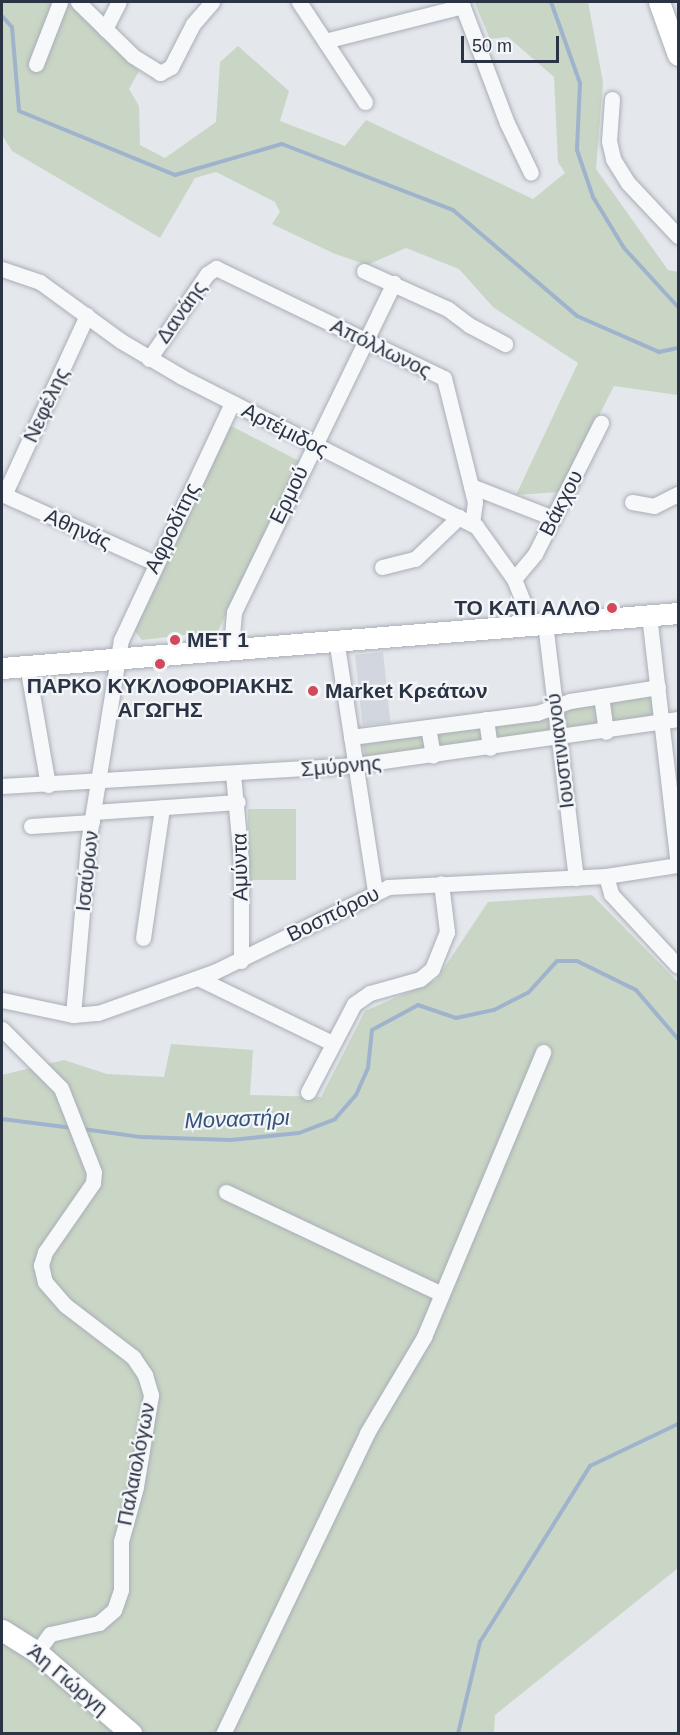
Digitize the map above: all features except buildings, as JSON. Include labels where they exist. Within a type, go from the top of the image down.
[{"type":"main road","points":[[659,2],[678,55]]},
{"type":"main road","points":[[2,668],[118,656],[678,613]]},
{"type":"main road","name":"Άη Γιώργη","points":[[2,1630],[37,1652],[132,1734]]},
{"type":"street","points":[[36,64],[60,2]]},
{"type":"street","points":[[78,2],[133,56],[153,71],[167,72],[193,24],[212,2]]},
{"type":"street","points":[[105,29],[119,2]]},
{"type":"street","points":[[299,2],[365,102]]},
{"type":"street","points":[[325,41],[462,4],[507,123],[531,173]]},
{"type":"street","points":[[612,99],[609,141],[613,159],[628,183],[678,236]]},
{"type":"street","name":"Αρτέμιδος","points":[[2,268],[32,277],[149,359],[314,446],[465,520],[514,579],[539,624]]},
{"type":"street","name":"Απόλλωνος","points":[[216,268],[446,380],[475,508],[465,520]]},
{"type":"street","name":"Δανάης","points":[[149,359],[207,274],[216,268]]},
{"type":"street","points":[[363,271],[448,309],[469,325],[505,344]]},
{"type":"street","name":"Ερμού","points":[[231,647],[234,612],[394,283]]},
{"type":"street","name":"Νεφέλης","points":[[3,494],[87,315]]},
{"type":"street","name":"Αφροδίτης","points":[[118,656],[124,629],[232,403]]},
{"type":"street","name":"Βάκχου","points":[[514,579],[528,566],[601,423]]},
{"type":"street","points":[[471,486],[553,518]]},
{"type":"street","name":"Αθηνάς","points":[[3,494],[155,564]]},
{"type":"street","points":[[632,502],[654,506],[678,494]]},
{"type":"street","points":[[382,567],[415,559],[465,520]]},
{"type":"street","points":[[649,615],[678,865]]},
{"type":"street","name":"Ιουστινιανού","points":[[539,624],[555,706],[576,878]]},
{"type":"street","points":[[336,639],[375,891]]},
{"type":"street","name":"Ισαύρων","points":[[73,1015],[93,817],[118,656]]},
{"type":"street","points":[[27,665],[48,785]]},
{"type":"street","points":[[351,736],[537,713],[555,706],[601,696],[658,687]]},
{"type":"street","points":[[601,696],[606,732]]},
{"type":"street","points":[[486,719],[490,748]]},
{"type":"street","name":"Σμύρνης","points":[[2,786],[99,784],[355,765],[606,732],[678,719]]},
{"type":"street","points":[[428,727],[433,756]]},
{"type":"street","name":"Αμύντα","points":[[233,774],[238,802],[241,961]]},
{"type":"street","points":[[31,826],[162,807],[238,802]]},
{"type":"street","points":[[143,938],[162,807]]},
{"type":"street","name":"Βοσπόρου","points":[[73,1015],[98,1012],[241,961],[375,891],[406,884],[606,876],[678,865]]},
{"type":"street","points":[[606,876],[610,894],[678,966]]},
{"type":"street","points":[[308,1092],[350,1009],[363,996],[420,979],[432,969],[447,932],[441,883]]},
{"type":"street","points":[[198,978],[332,1043]]},
{"type":"street","points":[[2,1000],[73,1015]]},
{"type":"street","name":"Παλαιολόγων","points":[[2,1029],[62,1088],[94,1172],[93,1183],[45,1252],[40,1265],[45,1282],[65,1305],[127,1351],[146,1375],[151,1395],[136,1487],[121,1540],[121,1590],[114,1610],[99,1623],[50,1634],[37,1652]]},
{"type":"street","points":[[224,1734],[367,1433],[424,1337],[440,1293],[543,1052]]},
{"type":"street","points":[[226,1192],[440,1293]]},
{"type":"shaded area","points":[[383,652],[390,723],[363,726],[355,655]]},
{"type":"green space","points":[[2,2],[66,2],[139,71],[129,89],[139,106],[140,145],[165,158],[216,122],[220,62],[238,46],[289,91],[280,121],[345,146],[366,120],[533,199],[565,173],[558,162],[554,77],[508,37],[490,39],[475,3],[588,2],[603,82],[596,169],[668,270],[678,272],[678,395],[614,386],[560,492],[516,495],[578,363],[493,307],[459,269],[406,248],[367,265],[333,253],[272,224],[280,212],[275,202],[216,172],[195,178],[160,238],[12,151],[2,135]]},
{"type":"green space","points":[[231,426],[299,461],[218,631],[142,640],[133,629],[134,623]]},
{"type":"green space","points":[[651,694],[654,719],[609,724],[606,699]]},
{"type":"green space","points":[[597,702],[601,728],[568,732],[563,710]]},
{"type":"green space","points":[[548,717],[550,735],[495,741],[493,723]]},
{"type":"green space","points":[[481,726],[484,743],[439,751],[436,734]]},
{"type":"green space","points":[[422,734],[425,751],[366,761],[363,744]]},
{"type":"green space","points":[[248,809],[296,809],[296,880],[248,880]]},
{"type":"green space","points":[[592,895],[678,982],[678,1568],[495,1715],[494,1733],[2,1733],[2,1075],[64,1060],[107,1074],[164,1077],[171,1044],[253,1050],[250,1095],[321,1097],[365,1011],[436,980],[488,902]]},
{"type":"waterway","points":[[551,2],[580,83],[577,150],[593,197],[624,248],[678,307]]},
{"type":"waterway","points":[[2,16],[12,27],[19,111],[175,175],[282,144],[453,210],[577,316],[659,352],[678,348]]},
{"type":"waterway","name":"Μοναστήρι","points":[[83,1129],[141,1137],[231,1140],[299,1133],[335,1119],[356,1095],[368,1068],[372,1030],[418,1005],[456,1018],[494,1010],[528,993],[557,961],[577,961],[636,990],[678,1039]]},
{"type":"waterway","name":"Μοναστήρι","points":[[2,1119],[72,1128]]},
{"type":"waterway","points":[[458,1734],[480,1642],[590,1466],[678,1424]]},
{"type":"place","name":"ΤΟ ΚΑΤΙ ΑΛΛΟ","points":[[612,608]]},
{"type":"place","name":"ΜΕΤ 1","points":[[175,640]]},
{"type":"place","name":"ΠΑΡΚΟ ΚΥΚΛΟΦΟΡΙΑΚΗΣ ΑΓΩΓΗΣ","points":[[160,664]]},
{"type":"place","name":"Market Κρεάτων","points":[[313,691]]}]
